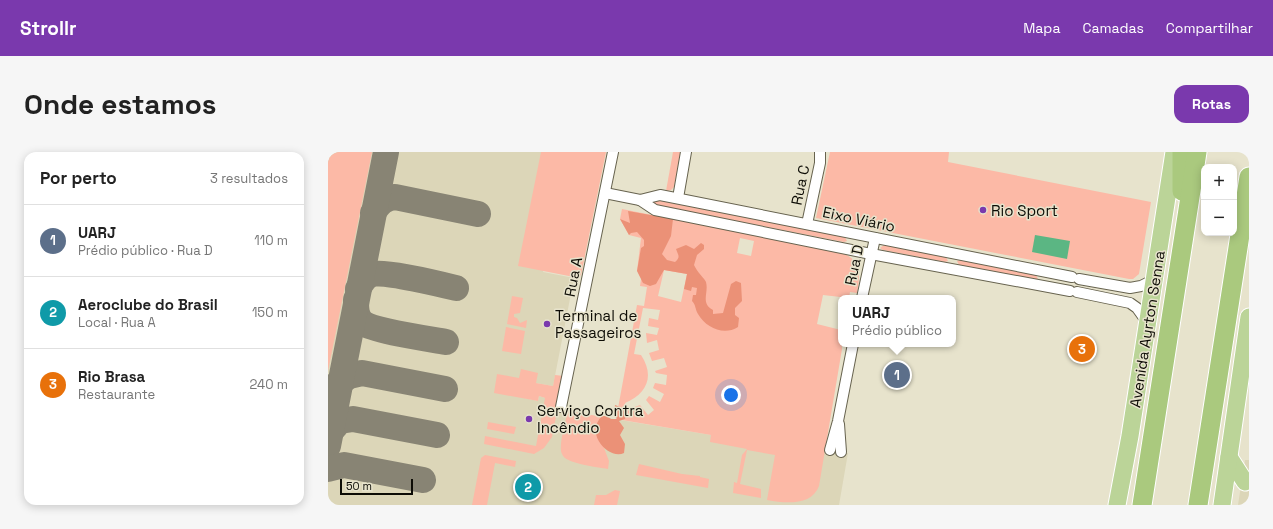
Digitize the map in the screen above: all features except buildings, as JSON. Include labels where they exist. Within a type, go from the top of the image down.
[{"type":"highway","name":"Avenida Ayrton Senna","points":[[1116,505],[1130,436],[1174,152]]},
{"type":"highway","points":[[1182,152],[1183,242]]},
{"type":"highway","name":"Avenida Ayrton Senna","points":[[1142,505],[1197,152]]},
{"type":"highway","points":[[1198,505],[1249,177]]},
{"type":"highway","points":[[1240,235],[1249,211]]},
{"type":"highway","points":[[1222,505],[1249,317]]},
{"type":"highway","points":[[1229,457],[1245,482]]},
{"type":"highway","points":[[1204,465],[1206,505]]},
{"type":"highway","points":[[1132,505],[1145,483]]},
{"type":"street","name":"Rua A","points":[[561,407],[613,152]]},
{"type":"street","points":[[678,198],[686,152]]},
{"type":"street","name":"Rua C","points":[[807,224],[820,163],[820,152]]},
{"type":"street","name":"Eixo Viário","points":[[605,193],[640,200],[655,210],[871,254],[1122,300],[1137,308],[1147,322]]},
{"type":"street","name":"Eixo Viário","points":[[640,200],[660,194],[1124,287],[1141,286],[1155,279]]},
{"type":"street","points":[[851,250],[854,234]]},
{"type":"street","name":"Rua D","points":[[863,295],[875,238]]},
{"type":"street","points":[[1122,300],[1124,287]]},
{"type":"street","points":[[830,450],[838,421],[852,347]]},
{"type":"street","points":[[838,421],[842,452]]},
{"type":"shaded area","points":[[328,152],[576,152],[543,272],[574,278],[553,386],[536,383],[515,396],[538,401],[539,396],[545,398],[555,408],[568,411],[567,416],[596,416],[711,435],[822,457],[824,449],[848,453],[839,505],[328,505]]},
{"type":"shaded area","points":[[328,152],[372,152],[328,371]]},
{"type":"shaded area","points":[[541,152],[606,152],[581,275],[579,278],[518,266]]},
{"type":"shaded area","points":[[673,152],[681,152],[674,187],[671,190],[666,191]]},
{"type":"shaded area","name":"Rio Sport","points":[[830,152],[949,152],[948,162],[1151,202],[1139,274],[1133,279],[1129,279],[816,218]]},
{"type":"shaded area","points":[[656,200],[845,237],[847,241],[844,242],[655,205],[652,203]]},
{"type":"shaded area","points":[[622,209],[842,253],[849,256],[856,264],[859,275],[857,293],[850,292],[850,295],[838,295],[838,297],[823,295],[817,324],[838,329],[838,347],[842,347],[842,349],[819,486],[811,497],[798,502],[767,500],[775,455],[747,450],[740,484],[761,489],[761,498],[733,493],[734,482],[737,483],[742,455],[747,449],[710,442],[711,435],[616,419],[637,305],[644,306],[647,287],[640,286],[642,273],[637,271],[641,238],[629,235],[620,219]],"holes":[[[740,238],[754,241],[751,256],[737,253]],[[664,270],[687,274],[681,302],[658,296]],[[643,308],[660,310],[658,320],[649,318],[648,326],[659,328],[657,335],[646,333],[647,343],[657,340],[659,350],[649,353],[652,361],[664,358],[667,367],[655,371],[656,373],[667,375],[666,385],[655,383],[653,388],[664,394],[660,402],[649,396],[646,400],[654,410],[648,415],[640,405],[627,410],[625,403],[639,395],[646,384],[648,377],[648,370],[641,355],[634,354]]]},
{"type":"shaded area","points":[[628,211],[673,219],[671,236],[662,254],[667,260],[675,262],[678,259],[676,249],[686,245],[694,249],[701,243],[704,245],[704,249],[697,255],[694,265],[706,282],[706,301],[709,307],[713,310],[713,314],[723,313],[731,284],[736,281],[741,283],[742,301],[735,308],[735,315],[739,318],[738,327],[733,330],[721,331],[710,327],[701,319],[692,301],[693,295],[696,295],[697,288],[692,287],[691,291],[684,289],[687,274],[664,270],[656,284],[650,286],[643,283],[637,271],[641,248],[644,246],[644,240],[637,232],[629,235],[620,219],[630,223]]},
{"type":"shaded area","points":[[1035,235],[1070,241],[1067,259],[1032,252]]},
{"type":"shaded area","points":[[884,245],[946,257],[948,261],[945,262],[883,250],[880,248]]},
{"type":"shaded area","points":[[960,260],[1036,275],[1038,279],[1035,280],[959,265],[957,261]]},
{"type":"shaded area","points":[[512,296],[523,298],[520,313],[514,314],[514,317],[517,318],[520,323],[527,320],[526,328],[507,324]]},
{"type":"shaded area","points":[[506,327],[525,331],[521,354],[502,351]]},
{"type":"shaded area","points":[[521,369],[538,373],[536,383],[553,386],[555,375],[564,376],[552,437],[544,448],[534,454],[484,444],[485,436],[536,446],[545,398],[539,396],[538,401],[494,393],[497,374],[519,378]]},
{"type":"shaded area","points":[[615,405],[623,408],[626,415],[625,419],[619,421],[624,428],[620,435],[625,444],[624,453],[618,454],[612,453],[601,444],[597,437],[596,430],[597,423],[602,416],[617,419],[614,414]]},
{"type":"shaded area","points":[[568,411],[609,418],[604,448],[609,461],[608,469],[575,463],[564,457],[561,450],[561,445]]},
{"type":"shaded area","points":[[488,422],[516,427],[514,434],[487,429]]},
{"type":"shaded area","points":[[485,455],[516,461],[515,467],[495,463],[487,505],[472,505],[481,458]]},
{"type":"shaded area","points":[[1245,460],[1249,460],[1249,505],[1238,505]]},
{"type":"shaded area","points":[[639,464],[709,479],[708,488],[636,475]]},
{"type":"shaded area","points":[[615,490],[620,491],[617,505],[594,505],[596,495],[606,495]]},
{"type":"taxiway","points":[[328,446],[386,152]]},
{"type":"taxiway","points":[[373,213],[382,202],[395,197],[478,214]]},
{"type":"taxiway","points":[[358,289],[362,282],[368,276],[373,274],[389,274],[413,278],[456,288]]},
{"type":"taxiway","points":[[356,300],[356,310],[359,318],[363,323],[369,326],[390,332],[446,342]]},
{"type":"taxiway","points":[[329,390],[349,376],[362,373],[445,389]]},
{"type":"taxiway","points":[[331,431],[340,421],[353,419],[437,435]]},
{"type":"taxiway","points":[[328,469],[344,465],[423,480]]},
{"type":"place","name":"Rio Sport","points":[[983,210]]},
{"type":"place","name":"Terminal de Passageiros","points":[[547,324]]},
{"type":"place","name":"Rio Brasa","points":[[1082,349]]},
{"type":"place","name":"UARJ","points":[[897,375]]},
{"type":"place","name":"Serviço Contra Incêndio","points":[[529,419]]},
{"type":"place","name":"Aeroclube do Brasil","points":[[528,487]]}]
